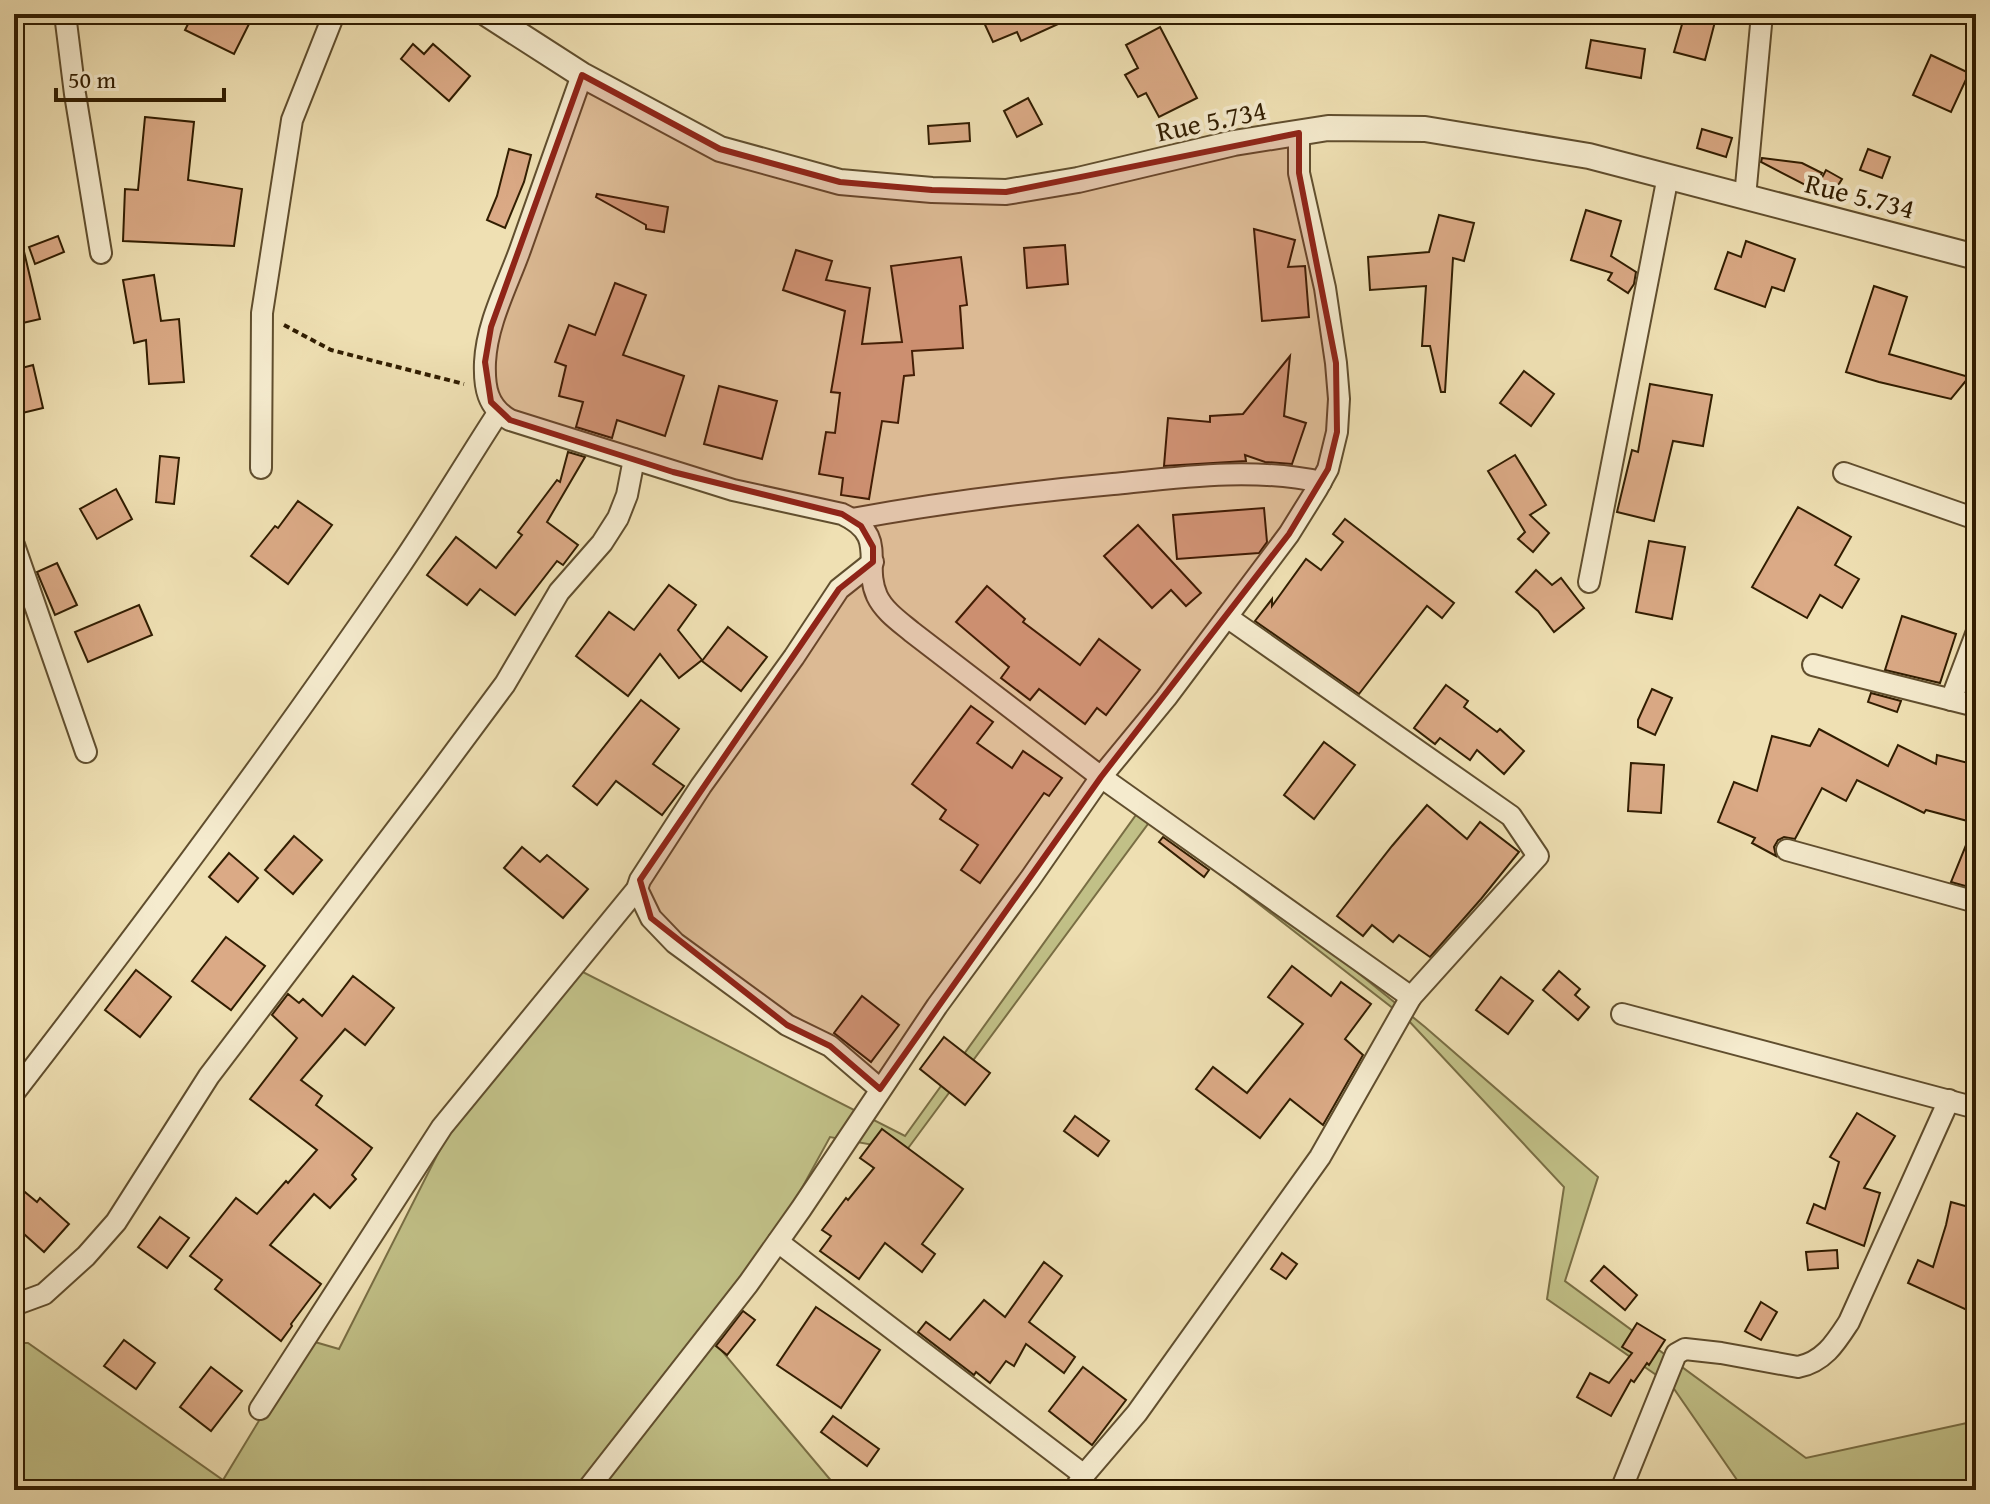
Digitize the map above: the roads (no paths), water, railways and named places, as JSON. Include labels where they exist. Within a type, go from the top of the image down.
[{"type":"street","points":[[65,14],[101,253]]},
{"type":"street","points":[[261,468],[262,313],[292,120],[334,14]]},
{"type":"street","name":"Rue 5.734","points":[[487,14],[582,75],[720,149],[840,182],[932,190],[1006,192],[1078,180],[1234,143],[1328,128],[1425,129],[1589,156],[1976,257]]},
{"type":"street","points":[[1745,197],[1762,14]]},
{"type":"street","points":[[582,75],[491,327],[485,362],[486,389],[498,413],[510,420],[733,490],[842,514],[852,519],[861,526],[873,547],[873,580],[877,596],[885,609],[1101,777],[1411,997]]},
{"type":"street","points":[[587,1490],[748,1284],[937,1006],[1101,777],[1166,698],[1289,534],[1328,469],[1337,432],[1339,399],[1336,363],[1325,288],[1299,173],[1299,133]]},
{"type":"street","points":[[1589,582],[1668,176]]},
{"type":"street","points":[[14,1093],[106,974],[276,740],[401,564],[498,413]]},
{"type":"street","points":[[14,1305],[44,1294],[86,1256],[116,1222],[209,1076],[496,696],[559,592],[602,543],[618,518],[627,495],[634,459]]},
{"type":"street","points":[[1844,473],[1976,519]]},
{"type":"street","points":[[852,519],[1044,491],[1196,476],[1277,476],[1321,482]]},
{"type":"street","points":[[14,545],[86,752]]},
{"type":"street","points":[[260,1409],[442,1127],[637,889],[701,786],[839,589],[873,562]]},
{"type":"street","points":[[778,1242],[1079,1483],[1137,1413],[1320,1157],[1411,997],[1538,856],[1511,816],[1227,617]]},
{"type":"street","points":[[1951,700],[1976,634]]},
{"type":"street","points":[[1813,665],[1976,706]]},
{"type":"street","points":[[1787,850],[1976,902]]},
{"type":"street","points":[[637,889],[651,918],[675,943],[787,1025],[830,1046],[880,1089]]},
{"type":"street","points":[[1622,1014],[1976,1108]]},
{"type":"street","points":[[1621,1490],[1676,1354],[1685,1349],[1798,1367],[1807,1366],[1832,1348],[1849,1322],[1949,1100]]}]
